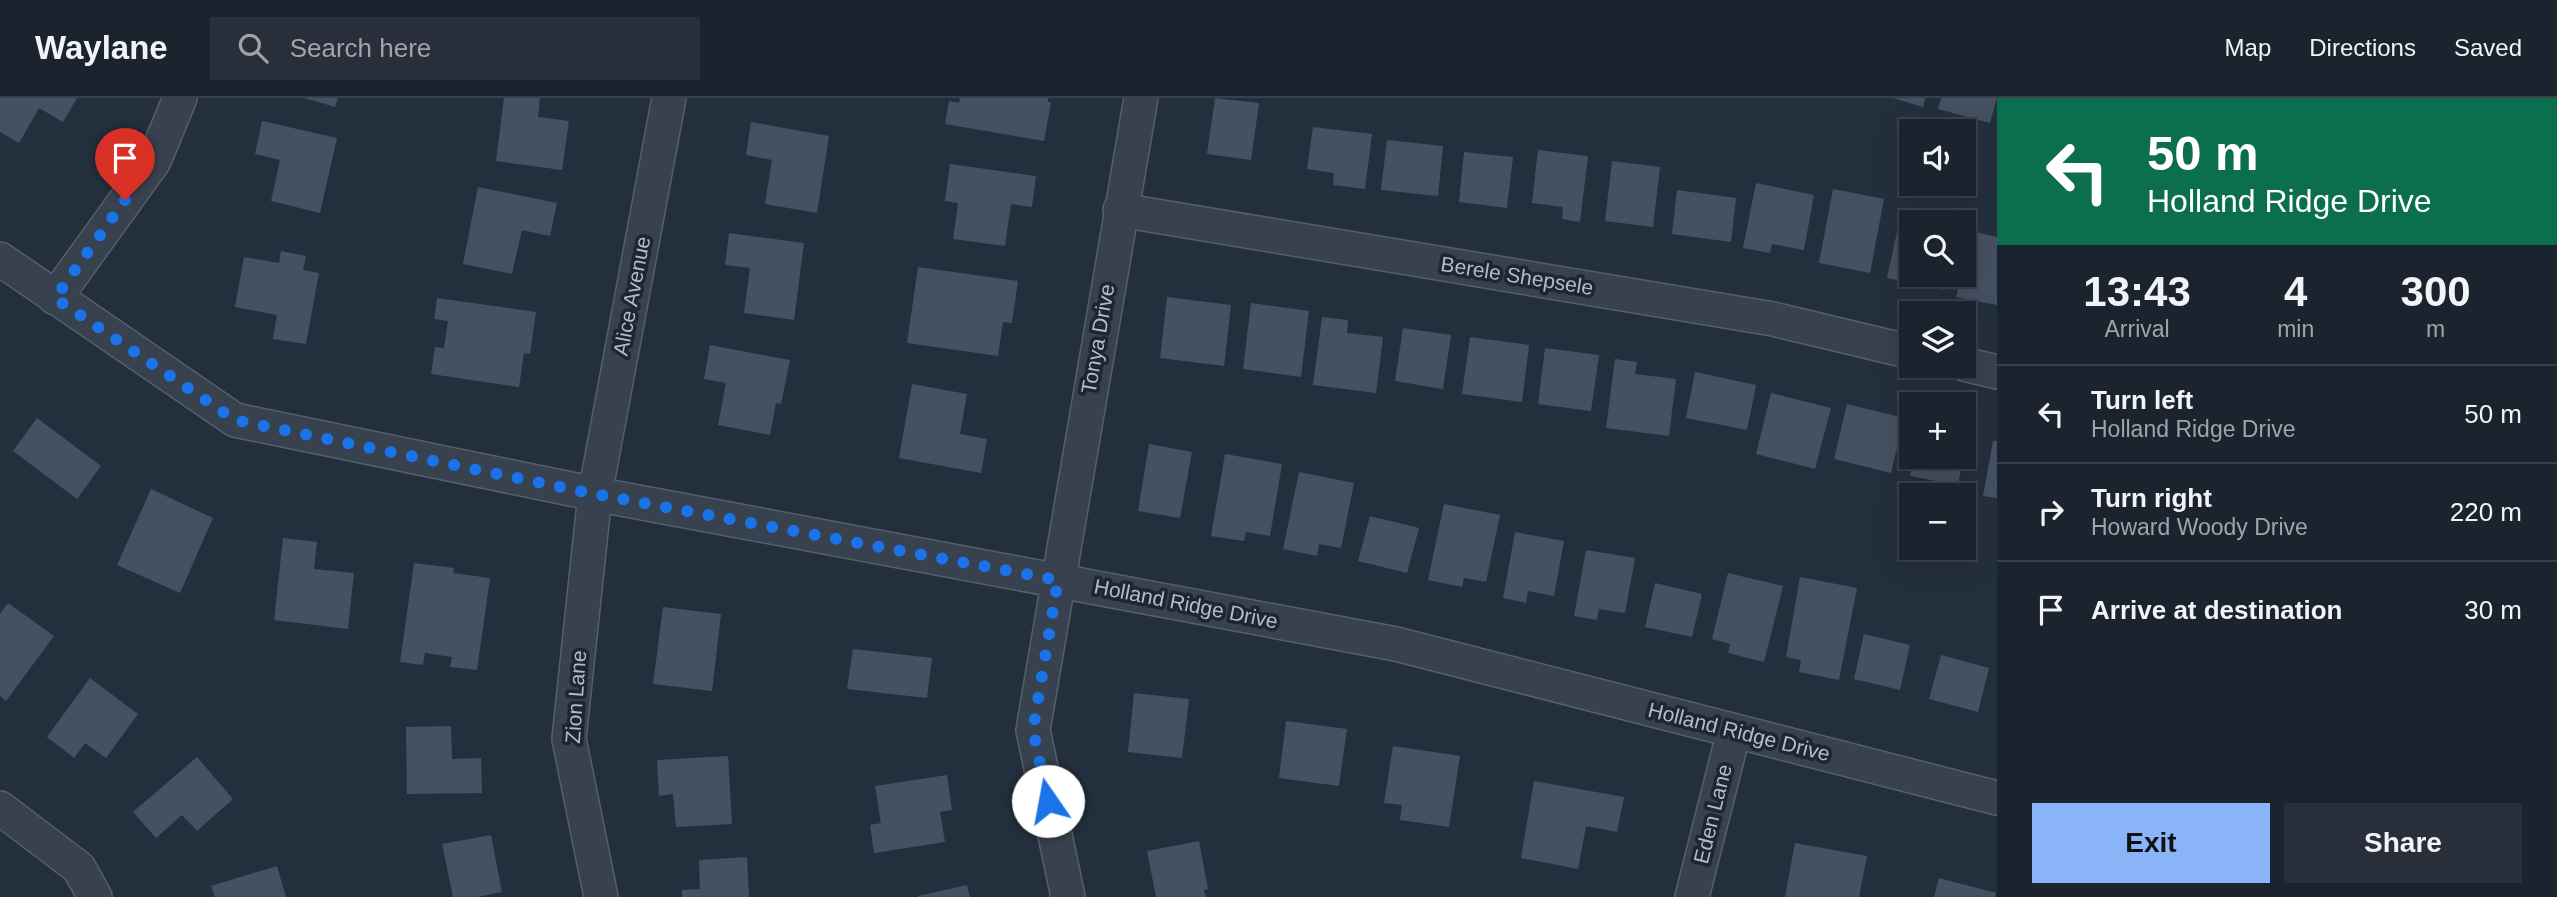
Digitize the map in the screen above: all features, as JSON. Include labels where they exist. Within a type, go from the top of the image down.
[{"type":"street","points":[[55,298],[154,161],[180,98]]},
{"type":"street","name":"Alice Avenue","points":[[595,494],[669,98]]},
{"type":"street","name":"Tonya Drive","points":[[1068,897],[1033,730],[1141,98]]},
{"type":"street","name":"Berele Shepsele","points":[[1120,211],[1773,318],[1899,349]]},
{"type":"street","name":"Holland Ridge Drive","points":[[0,259],[235,420],[595,494],[1396,644],[1997,798]]},
{"type":"street","points":[[1976,367],[1997,372]]},
{"type":"street","name":"Zion Lane","points":[[595,494],[569,740],[601,897]]},
{"type":"street","name":"Eden Lane","points":[[1692,897],[1734,731]]},
{"type":"street","points":[[0,808],[79,868],[95,897]]},
{"type":"building","points":[[0,98],[77,98],[63,122],[39,108],[19,143],[0,132]]},
{"type":"building","points":[[304,98],[338,98],[335,107]]},
{"type":"building","points":[[504,98],[540,98],[538,117],[569,121],[562,170],[496,161]]},
{"type":"building","points":[[960,98],[1048,98],[1048,102],[1051,102],[1044,141],[945,124],[949,101],[959,103]]},
{"type":"building","points":[[1215,98],[1259,103],[1251,160],[1207,154]]},
{"type":"building","points":[[1893,98],[1925,98],[1923,107]]},
{"type":"building","points":[[1941,98],[1997,98],[1990,123],[1938,109]]},
{"type":"building","points":[[262,121],[337,138],[320,213],[271,201],[280,160],[255,154]]},
{"type":"building","points":[[751,122],[829,136],[817,213],[765,204],[772,160],[746,155]]},
{"type":"building","points":[[1313,127],[1372,134],[1365,189],[1333,185],[1334,173],[1307,169]]},
{"type":"building","points":[[1387,140],[1443,146],[1438,196],[1381,190]]},
{"type":"building","points":[[1538,150],[1588,156],[1580,222],[1562,219],[1563,207],[1532,203]]},
{"type":"building","points":[[1464,152],[1513,157],[1507,208],[1459,202]]},
{"type":"building","points":[[1612,161],[1660,167],[1653,227],[1605,221]]},
{"type":"building","points":[[950,164],[1036,176],[1032,207],[1011,204],[1005,246],[953,239],[958,203],[945,201]]},
{"type":"building","points":[[1756,183],[1814,195],[1804,250],[1772,244],[1770,253],[1743,248]]},
{"type":"building","points":[[478,187],[557,203],[550,236],[522,230],[512,274],[463,264]]},
{"type":"building","points":[[1833,189],[1884,199],[1870,273],[1819,263]]},
{"type":"building","points":[[1677,190],[1736,198],[1731,242],[1672,234]]},
{"type":"building","points":[[1898,227],[1899,280],[1887,278]]},
{"type":"building","points":[[1976,232],[1997,237],[1997,305],[1956,297],[1958,287],[1976,287]]},
{"type":"building","points":[[729,233],[804,243],[794,320],[744,313],[750,268],[725,265]]},
{"type":"building","points":[[281,251],[306,256],[303,270],[319,273],[306,344],[273,339],[277,315],[235,307],[244,257],[279,263]]},
{"type":"building","points":[[918,267],[1018,281],[1012,323],[1003,322],[998,356],[907,343]]},
{"type":"building","points":[[1167,297],[1231,305],[1224,366],[1160,358]]},
{"type":"building","points":[[437,298],[536,312],[530,354],[524,353],[519,387],[431,374],[435,347],[444,348],[448,321],[434,319]]},
{"type":"building","points":[[1251,303],[1309,311],[1301,377],[1243,369]]},
{"type":"building","points":[[1322,317],[1348,320],[1347,333],[1383,337],[1376,393],[1313,385]]},
{"type":"building","points":[[1403,328],[1451,335],[1443,389],[1395,381]]},
{"type":"building","points":[[1470,337],[1529,345],[1522,402],[1462,394]]},
{"type":"building","points":[[710,345],[790,360],[781,404],[776,403],[770,435],[718,425],[726,383],[704,379]]},
{"type":"building","points":[[1545,348],[1599,355],[1591,411],[1538,404]]},
{"type":"building","points":[[1615,359],[1637,362],[1635,374],[1676,379],[1669,436],[1606,428]]},
{"type":"building","points":[[1695,372],[1756,385],[1747,430],[1686,418]]},
{"type":"building","points":[[912,384],[967,394],[960,434],[987,439],[981,473],[899,458]]},
{"type":"building","points":[[1771,393],[1831,408],[1815,469],[1756,454]]},
{"type":"building","points":[[1847,404],[1899,417],[1899,439],[1891,473],[1834,459]]},
{"type":"building","points":[[37,418],[101,466],[77,499],[13,451]]},
{"type":"building","points":[[1993,441],[1997,441],[1997,498],[1983,496]]},
{"type":"building","points":[[1149,444],[1192,452],[1180,518],[1138,511]]},
{"type":"building","points":[[1225,454],[1282,464],[1270,536],[1246,532],[1244,541],[1211,536]]},
{"type":"building","points":[[1911,469],[1961,469],[1958,483],[1910,476]]},
{"type":"building","points":[[1299,472],[1354,483],[1341,548],[1319,544],[1317,556],[1283,549]]},
{"type":"building","points":[[151,489],[213,518],[180,593],[117,565]]},
{"type":"building","points":[[1444,504],[1500,515],[1486,582],[1464,578],[1462,587],[1428,580]]},
{"type":"building","points":[[1370,516],[1419,528],[1407,573],[1358,561]]},
{"type":"building","points":[[1515,532],[1564,541],[1554,596],[1528,591],[1526,603],[1503,598]]},
{"type":"building","points":[[283,538],[317,542],[314,569],[354,573],[348,629],[274,620]]},
{"type":"building","points":[[1586,550],[1635,558],[1625,613],[1599,609],[1597,620],[1574,616]]},
{"type":"building","points":[[414,563],[454,568],[453,573],[490,578],[477,670],[450,667],[452,657],[425,653],[423,665],[400,662]]},
{"type":"building","points":[[1728,573],[1783,586],[1764,662],[1728,653],[1730,644],[1712,639]]},
{"type":"building","points":[[1800,577],[1857,588],[1839,680],[1799,672],[1801,660],[1786,657]]},
{"type":"building","points":[[1655,583],[1702,594],[1692,637],[1645,627]]},
{"type":"building","points":[[8,603],[54,636],[6,701],[0,696],[0,614]]},
{"type":"building","points":[[663,607],[721,614],[712,691],[653,684]]},
{"type":"building","points":[[1864,634],[1910,645],[1900,690],[1854,679]]},
{"type":"building","points":[[853,649],[932,658],[927,698],[847,689]]},
{"type":"building","points":[[1941,655],[1989,668],[1978,712],[1929,699]]},
{"type":"building","points":[[90,678],[138,714],[106,758],[85,743],[74,758],[47,737]]},
{"type":"building","points":[[1134,693],[1189,699],[1182,758],[1128,752]]},
{"type":"building","points":[[1286,721],[1347,729],[1339,786],[1279,778]]},
{"type":"building","points":[[451,726],[452,759],[481,758],[482,793],[407,794],[406,727]]},
{"type":"building","points":[[1393,746],[1460,756],[1449,827],[1400,820],[1402,805],[1384,803]]},
{"type":"building","points":[[728,756],[732,824],[676,827],[673,794],[659,796],[657,760]]},
{"type":"building","points":[[197,757],[233,799],[197,831],[182,815],[156,838],[133,812]]},
{"type":"building","points":[[947,775],[952,810],[940,812],[945,842],[874,853],[870,825],[881,823],[875,786]]},
{"type":"building","points":[[1534,781],[1624,797],[1617,832],[1586,826],[1578,869],[1521,858]]},
{"type":"building","points":[[491,835],[502,892],[477,897],[453,897],[442,844]]},
{"type":"building","points":[[1199,841],[1208,889],[1204,890],[1206,897],[1156,897],[1147,851]]},
{"type":"building","points":[[1795,843],[1867,856],[1859,897],[1785,897]]},
{"type":"building","points":[[747,857],[749,897],[682,897],[682,890],[700,889],[699,860]]},
{"type":"building","points":[[277,866],[286,897],[215,897],[211,886]]},
{"type":"building","points":[[1939,878],[1996,893],[1995,897],[1934,897]]},
{"type":"building","points":[[967,885],[970,897],[918,897],[918,896]]},
{"type":"route","points":[[125,200],[55,298],[235,420],[595,494],[1058,580],[1033,730],[1048,801]]}]
